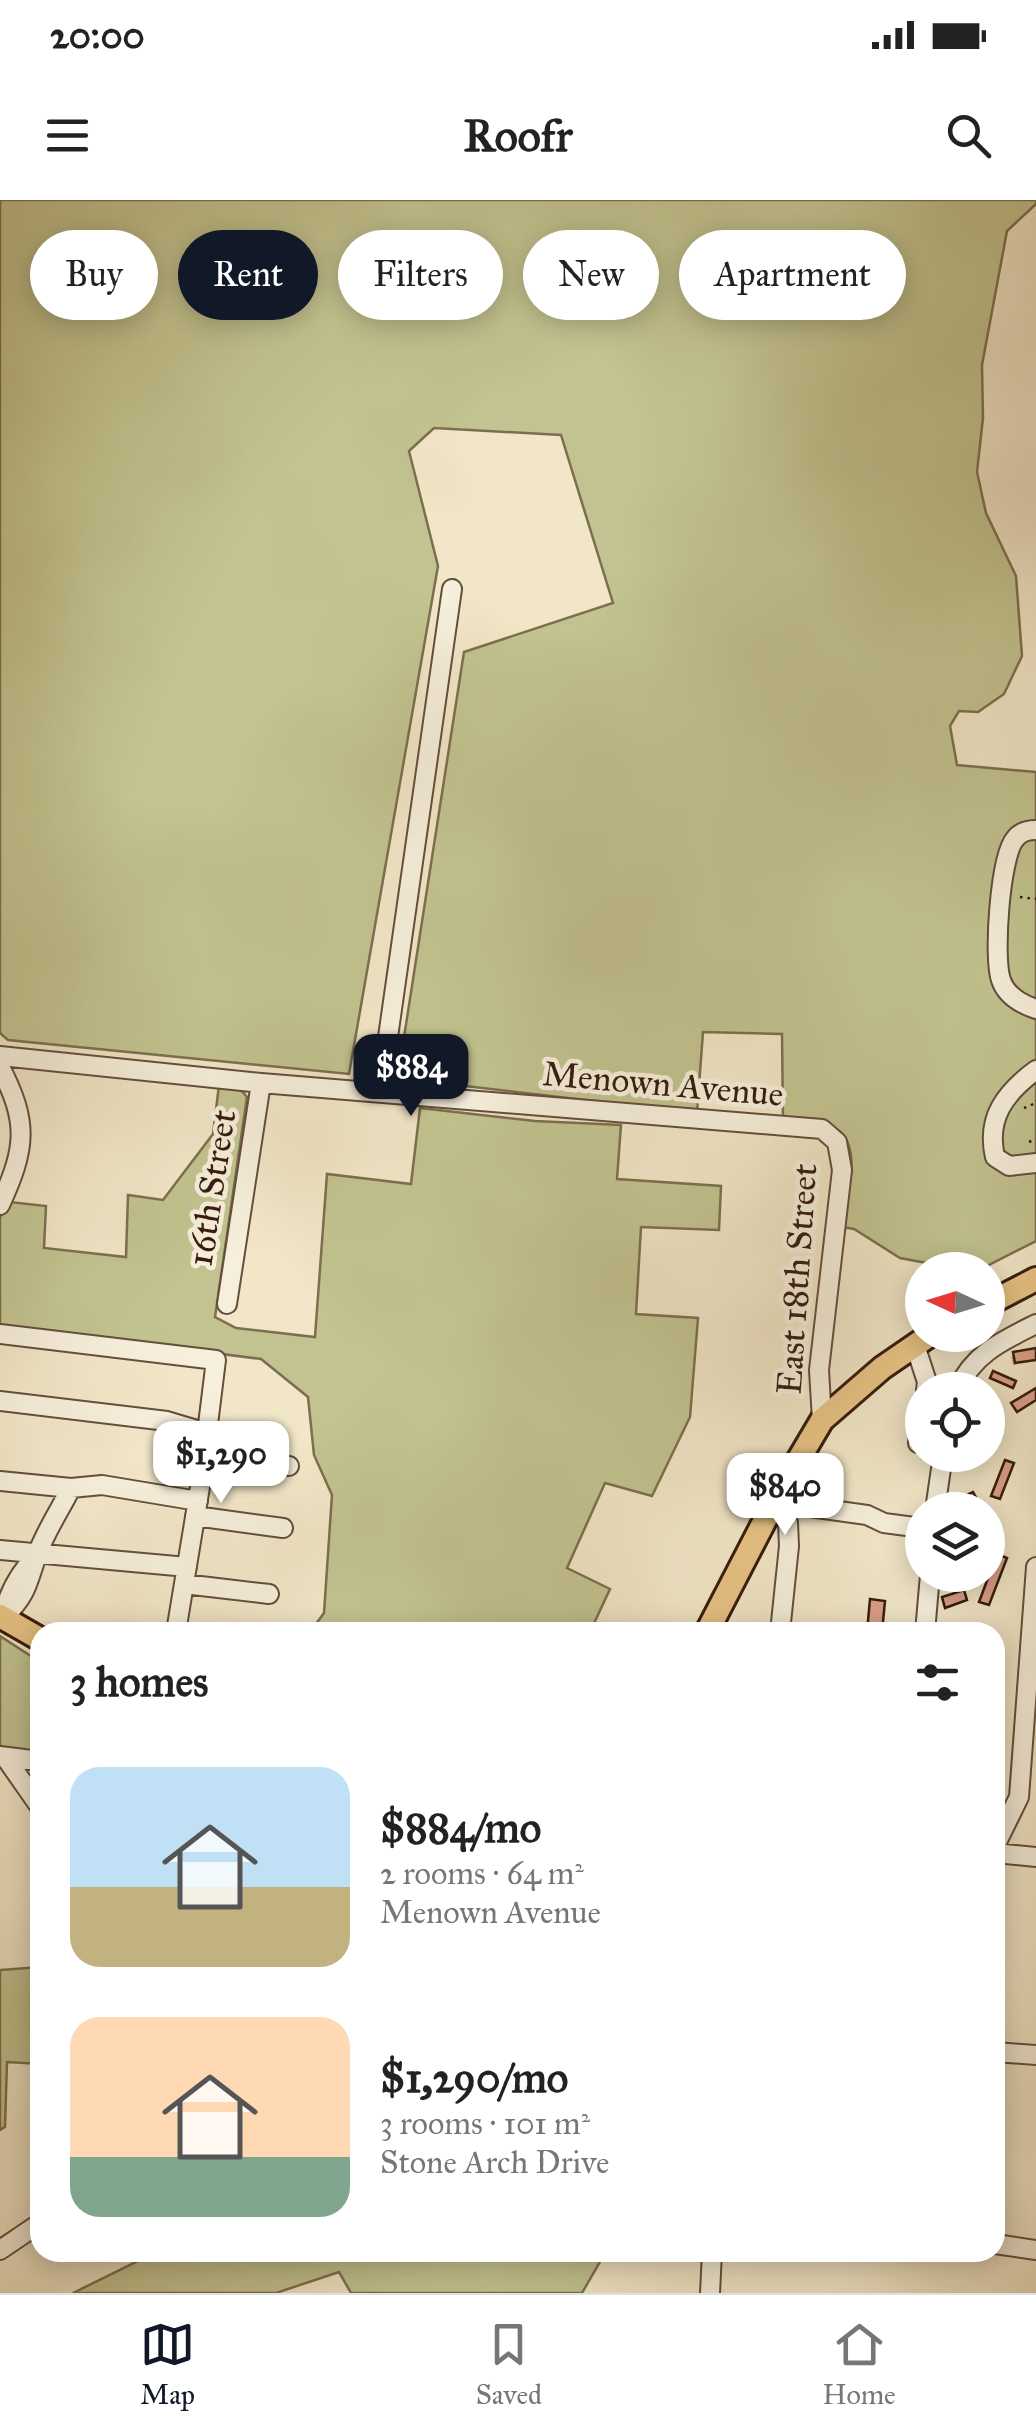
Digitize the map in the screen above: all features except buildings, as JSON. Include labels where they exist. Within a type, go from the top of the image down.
[{"type":"main road","points":[[1005,1295],[1036,1279]]},
{"type":"main road","points":[[712,1622],[822,1420],[905,1352]]},
{"type":"main road","points":[[1,1617],[30,1633]]},
{"type":"street","points":[[380,1093],[452,589]]},
{"type":"street","points":[[1036,830],[1027,830],[1015,838],[1006,857],[1000,890],[997,962],[1001,981],[1010,995],[1036,1010]]},
{"type":"street","name":"Menown Avenue","points":[[0,1056],[261,1083],[822,1130],[837,1142]]},
{"type":"street","points":[[0,1067],[16,1101],[22,1142],[20,1157],[0,1204]]},
{"type":"street","points":[[1036,1070],[1004,1098],[994,1120],[992,1142],[996,1157],[1009,1166],[1036,1163]]},
{"type":"street","name":"16th Street","points":[[227,1304],[261,1083]]},
{"type":"street","name":"East 18th Street","points":[[822,1420],[818,1370],[842,1170],[837,1142]]},
{"type":"street","points":[[967,1372],[972,1362],[992,1346],[1036,1324]]},
{"type":"street","points":[[0,1334],[216,1360],[178,1622]]},
{"type":"street","points":[[0,1401],[167,1420],[207,1434]]},
{"type":"street","points":[[204,1456],[288,1466]]},
{"type":"street","points":[[0,1481],[70,1488],[102,1485],[283,1528]]},
{"type":"street","points":[[1,1617],[21,1601],[37,1554],[70,1488]]},
{"type":"street","points":[[774,1502],[867,1515],[884,1523],[905,1526]]},
{"type":"street","points":[[774,1502],[788,1524],[781,1622]]},
{"type":"street","points":[[0,1550],[185,1575],[269,1594]]},
{"type":"street","points":[[1005,1827],[1019,1797],[1036,1567]]},
{"type":"street","points":[[926,1622],[929,1592]]},
{"type":"street","points":[[2,1756],[30,1760]]},
{"type":"street","points":[[2,1756],[30,1794]]},
{"type":"street","points":[[1005,1851],[1036,1857]]},
{"type":"street","points":[[1005,2053],[1036,2055]]},
{"type":"street","points":[[0,2250],[30,2230]]},
{"type":"street","points":[[1005,2245],[1036,2250]]},
{"type":"street","points":[[710,2293],[712,2262]]},
{"type":"path","points":[[1008,896],[1036,898]]},
{"type":"path","points":[[1024,1108],[1036,1103]]},
{"type":"path","points":[[1028,1142],[1036,1139]]},
{"type":"green space","points":[[0,200],[1036,200],[1007,231],[982,365],[983,418],[977,472],[986,513],[1016,576],[1022,656],[1004,694],[978,712],[959,711],[950,726],[957,765],[1036,772],[1036,1241],[1005,1257],[1005,1252],[905,1252],[905,1259],[854,1229],[842,1227],[850,1186],[848,1143],[830,1126],[783,1119],[782,1034],[703,1032],[697,1113],[414,1080],[400,1063],[464,652],[613,603],[561,435],[434,428],[409,451],[438,566],[349,1074],[8,1040],[0,1033]]},
{"type":"green space","points":[[219,1085],[240,1089],[247,1097],[215,1317],[236,1328],[315,1337],[327,1174],[411,1184],[420,1108],[535,1121],[621,1125],[617,1179],[721,1186],[719,1230],[641,1227],[636,1314],[698,1318],[690,1417],[652,1496],[605,1483],[567,1568],[610,1589],[595,1622],[317,1622],[324,1613],[332,1495],[314,1455],[308,1397],[261,1359],[0,1326],[0,1217],[10,1202],[46,1206],[44,1248],[126,1257],[128,1195],[163,1200],[213,1134]]},
{"type":"green space","points":[[0,1636],[30,1656],[30,1752],[0,1749]]},
{"type":"green space","points":[[30,1968],[30,2063],[7,2062],[5,2127],[0,2130],[0,1970]]},
{"type":"green space","points":[[136,2262],[600,2262],[582,2293],[351,2293],[339,2272],[276,2293],[73,2293]]}]
